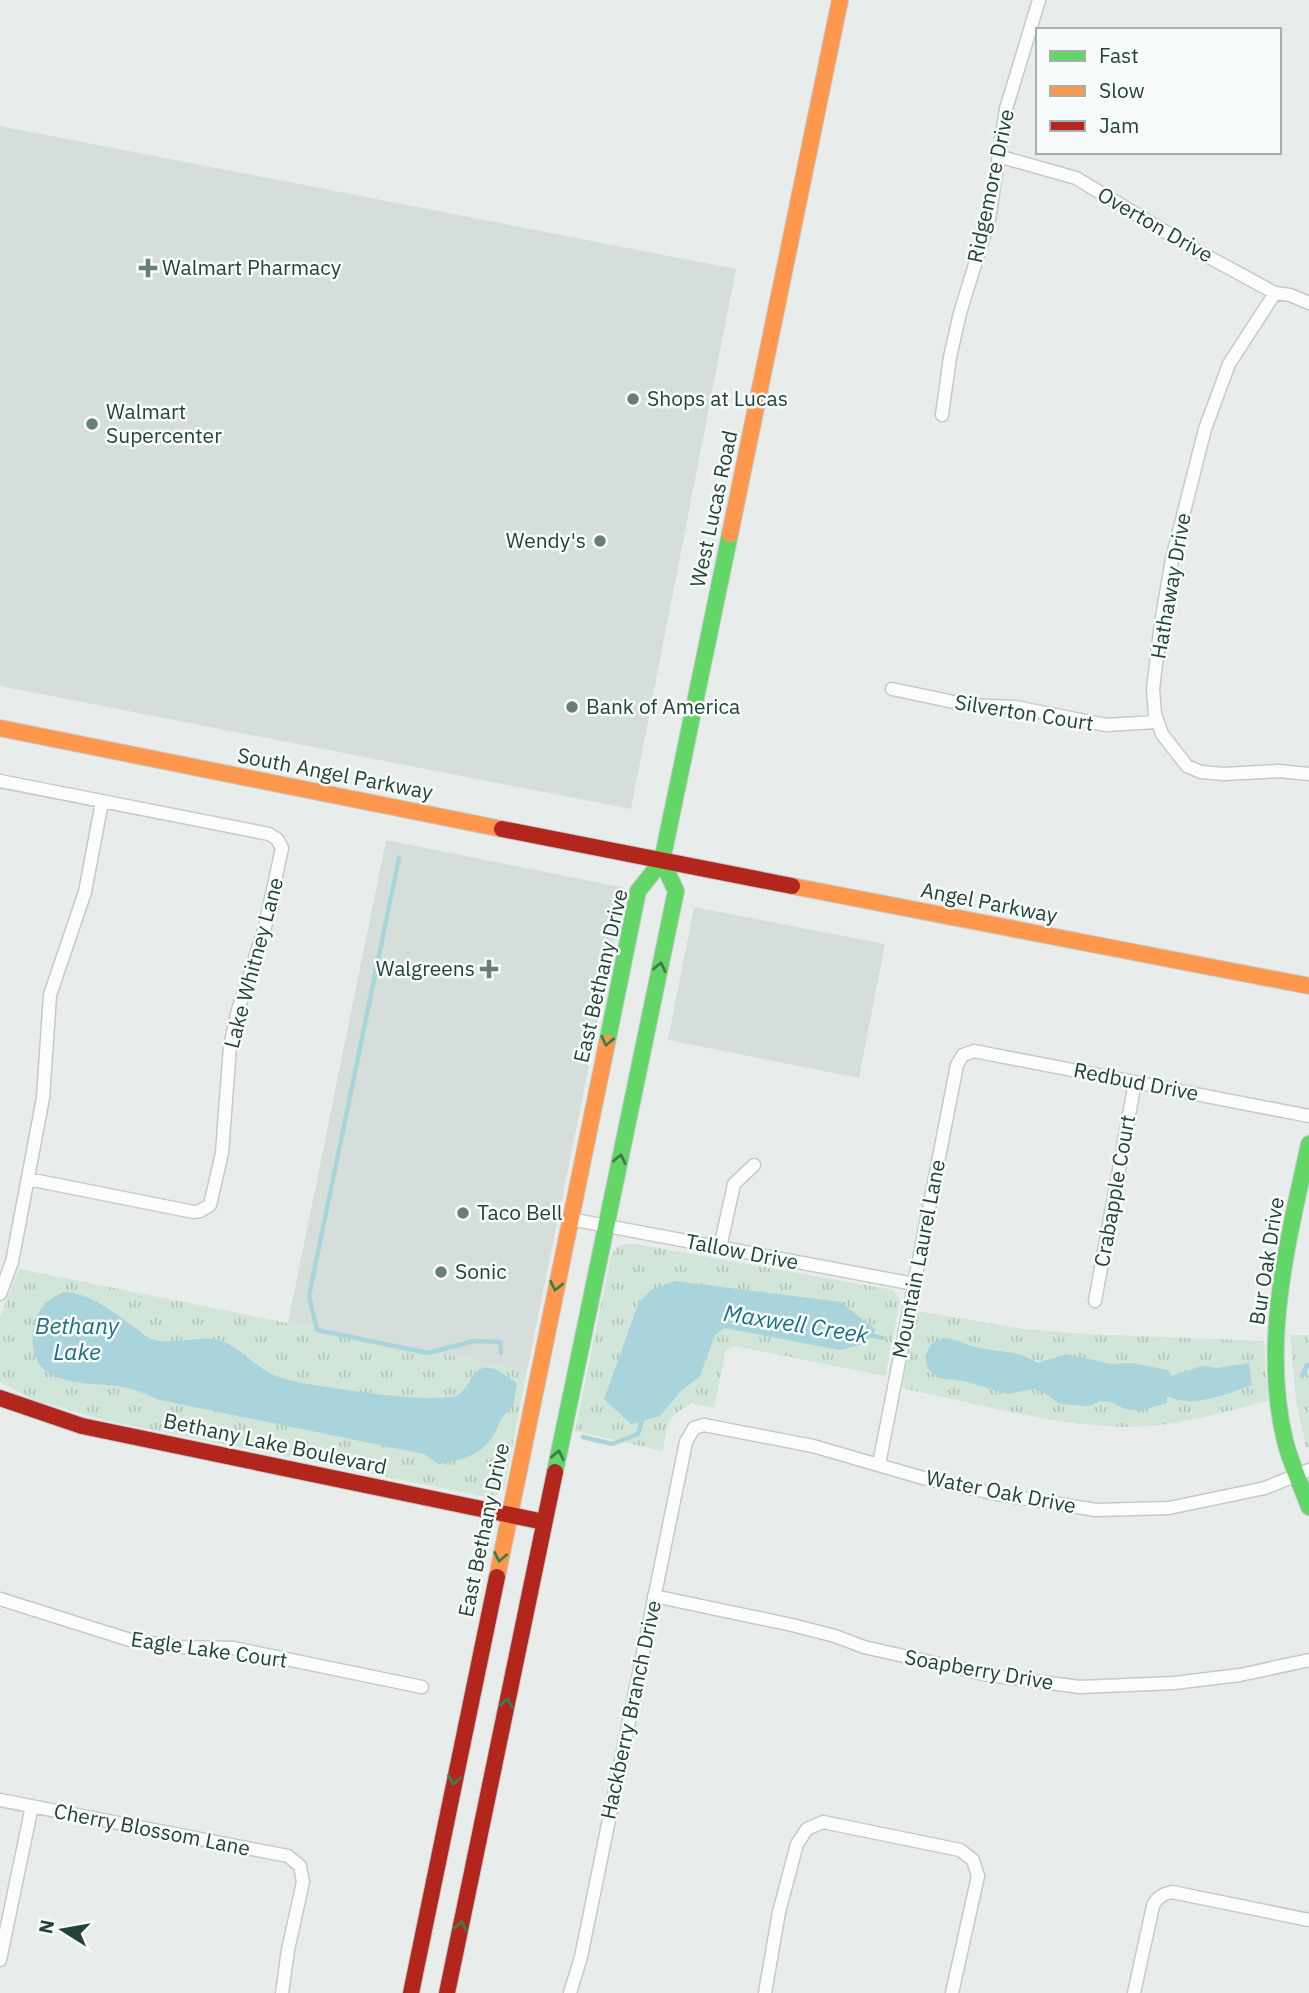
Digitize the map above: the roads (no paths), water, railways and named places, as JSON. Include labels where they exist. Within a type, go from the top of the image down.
[{"type":"main road","name":"West Lucas Road","points":[[662,862],[841,0]]},
{"type":"main road","name":"South Angel Parkway","points":[[0,728],[662,862]]},
{"type":"main road","name":"Angel Parkway","points":[[662,862],[1309,986]]},
{"type":"main road","name":"East Bethany Drive","points":[[411,1993],[638,891],[662,862]]},
{"type":"main road","points":[[447,1993],[676,891],[662,862]]},
{"type":"main road","name":"Bur Oak Drive","points":[[1309,1144],[1280,1284],[1275,1348],[1286,1442],[1303,1472],[1309,1507]]},
{"type":"main road","name":"Bethany Lake Boulevard","points":[[0,1398],[82,1426],[544,1522]]},
{"type":"street","name":"Ridgemore Drive","points":[[942,415],[950,357],[989,219],[1006,109],[1039,0]]},
{"type":"street","name":"Overton Drive","points":[[998,156],[1076,178],[1194,249],[1275,293],[1290,295],[1309,303]]},
{"type":"street","name":"Hathaway Drive","points":[[1275,293],[1229,364],[1205,429],[1172,559],[1153,689],[1157,722],[1162,734],[1187,766],[1201,772],[1224,774],[1279,771],[1309,774]]},
{"type":"street","name":"Silverton Court","points":[[892,689],[957,703],[1015,707],[1106,725],[1157,722]]},
{"type":"street","points":[[0,781],[102,802],[85,892],[50,995],[43,1098],[12,1262],[0,1294]]},
{"type":"street","name":"Lake Whitney Lane","points":[[28,1179],[194,1212],[210,1205],[222,1153],[232,1037],[265,927],[282,853],[280,843],[269,834],[102,802]]},
{"type":"street","name":"Redbud Drive","points":[[963,1055],[974,1051],[1309,1116]]},
{"type":"street","name":"Mountain Laurel Lane","points":[[879,1464],[957,1065],[963,1055]]},
{"type":"street","name":"Crabapple Court","points":[[1095,1301],[1135,1082]]},
{"type":"street","points":[[720,1248],[734,1184],[754,1165]]},
{"type":"street","name":"Tallow Drive","points":[[570,1219],[914,1284]]},
{"type":"street","name":"Water Oak Drive","points":[[694,1429],[704,1425],[718,1427],[813,1446],[923,1478],[997,1494],[1096,1510],[1168,1508],[1265,1488],[1303,1472]]},
{"type":"street","name":"Hackberry Branch Drive","points":[[570,1993],[581,1957],[687,1437],[694,1429]]},
{"type":"street","name":"Soapberry Drive","points":[[654,1596],[792,1625],[864,1647],[975,1672],[1080,1687],[1174,1683],[1240,1675],[1309,1660]]},
{"type":"street","name":"Eagle Lake Court","points":[[0,1599],[131,1640],[178,1647],[233,1648],[422,1687]]},
{"type":"street","name":"Cherry Blossom Lane","points":[[0,1800],[288,1856],[300,1866],[303,1882],[282,1993]]},
{"type":"street","points":[[0,1960],[32,1806]]},
{"type":"street","points":[[765,1993],[779,1912],[797,1844],[807,1829],[823,1822],[960,1850],[973,1860],[978,1876],[952,1993]]},
{"type":"street","points":[[1134,1993],[1153,1906],[1163,1894],[1172,1892],[1309,1920]]},
{"type":"water","points":[[675,1281],[841,1302],[876,1330],[864,1344],[840,1350],[724,1328],[715,1335],[700,1376],[680,1392],[660,1416],[631,1424],[604,1399],[639,1302],[651,1290]]},
{"type":"water","name":"Bethany Lake","points":[[64,1292],[74,1293],[101,1304],[151,1339],[221,1341],[269,1372],[287,1380],[307,1384],[399,1397],[451,1397],[459,1394],[481,1369],[489,1368],[501,1372],[517,1384],[513,1407],[478,1452],[438,1464],[424,1454],[160,1400],[124,1387],[62,1379],[39,1364],[34,1351],[33,1332],[42,1307]]},
{"type":"water","points":[[943,1338],[975,1347],[1014,1353],[1038,1363],[1066,1354],[1111,1364],[1132,1363],[1168,1370],[1171,1376],[1202,1366],[1217,1368],[1249,1363],[1252,1385],[1198,1401],[1177,1400],[1167,1396],[1167,1403],[1140,1411],[1101,1401],[1089,1406],[1060,1404],[1043,1392],[1033,1389],[1008,1394],[964,1381],[939,1378],[928,1369],[925,1356],[931,1344]]},
{"type":"waterway","points":[[399,858],[309,1296],[317,1330],[428,1353],[474,1341],[500,1342],[501,1353]]},
{"type":"waterway","name":"Maxwell Creek","points":[[866,1334],[882,1338]]},
{"type":"waterway","name":"Maxwell Creek","points":[[1302,1376],[1307,1365],[1309,1366]]},
{"type":"waterway","name":"Maxwell Creek","points":[[583,1437],[612,1444],[638,1434],[643,1416]]},
{"type":"place","name":"Walmart Pharmacy","points":[[148,268]]},
{"type":"place","name":"Shops at Lucas","points":[[633,399]]},
{"type":"place","name":"Walmart Supercenter","points":[[92,424]]},
{"type":"place","name":"Wendy's","points":[[600,541]]},
{"type":"place","name":"Bank of America","points":[[572,707]]},
{"type":"place","name":"Walgreens","points":[[489,969]]},
{"type":"place","name":"Taco Bell","points":[[463,1213]]},
{"type":"place","name":"Sonic","points":[[441,1272]]}]
